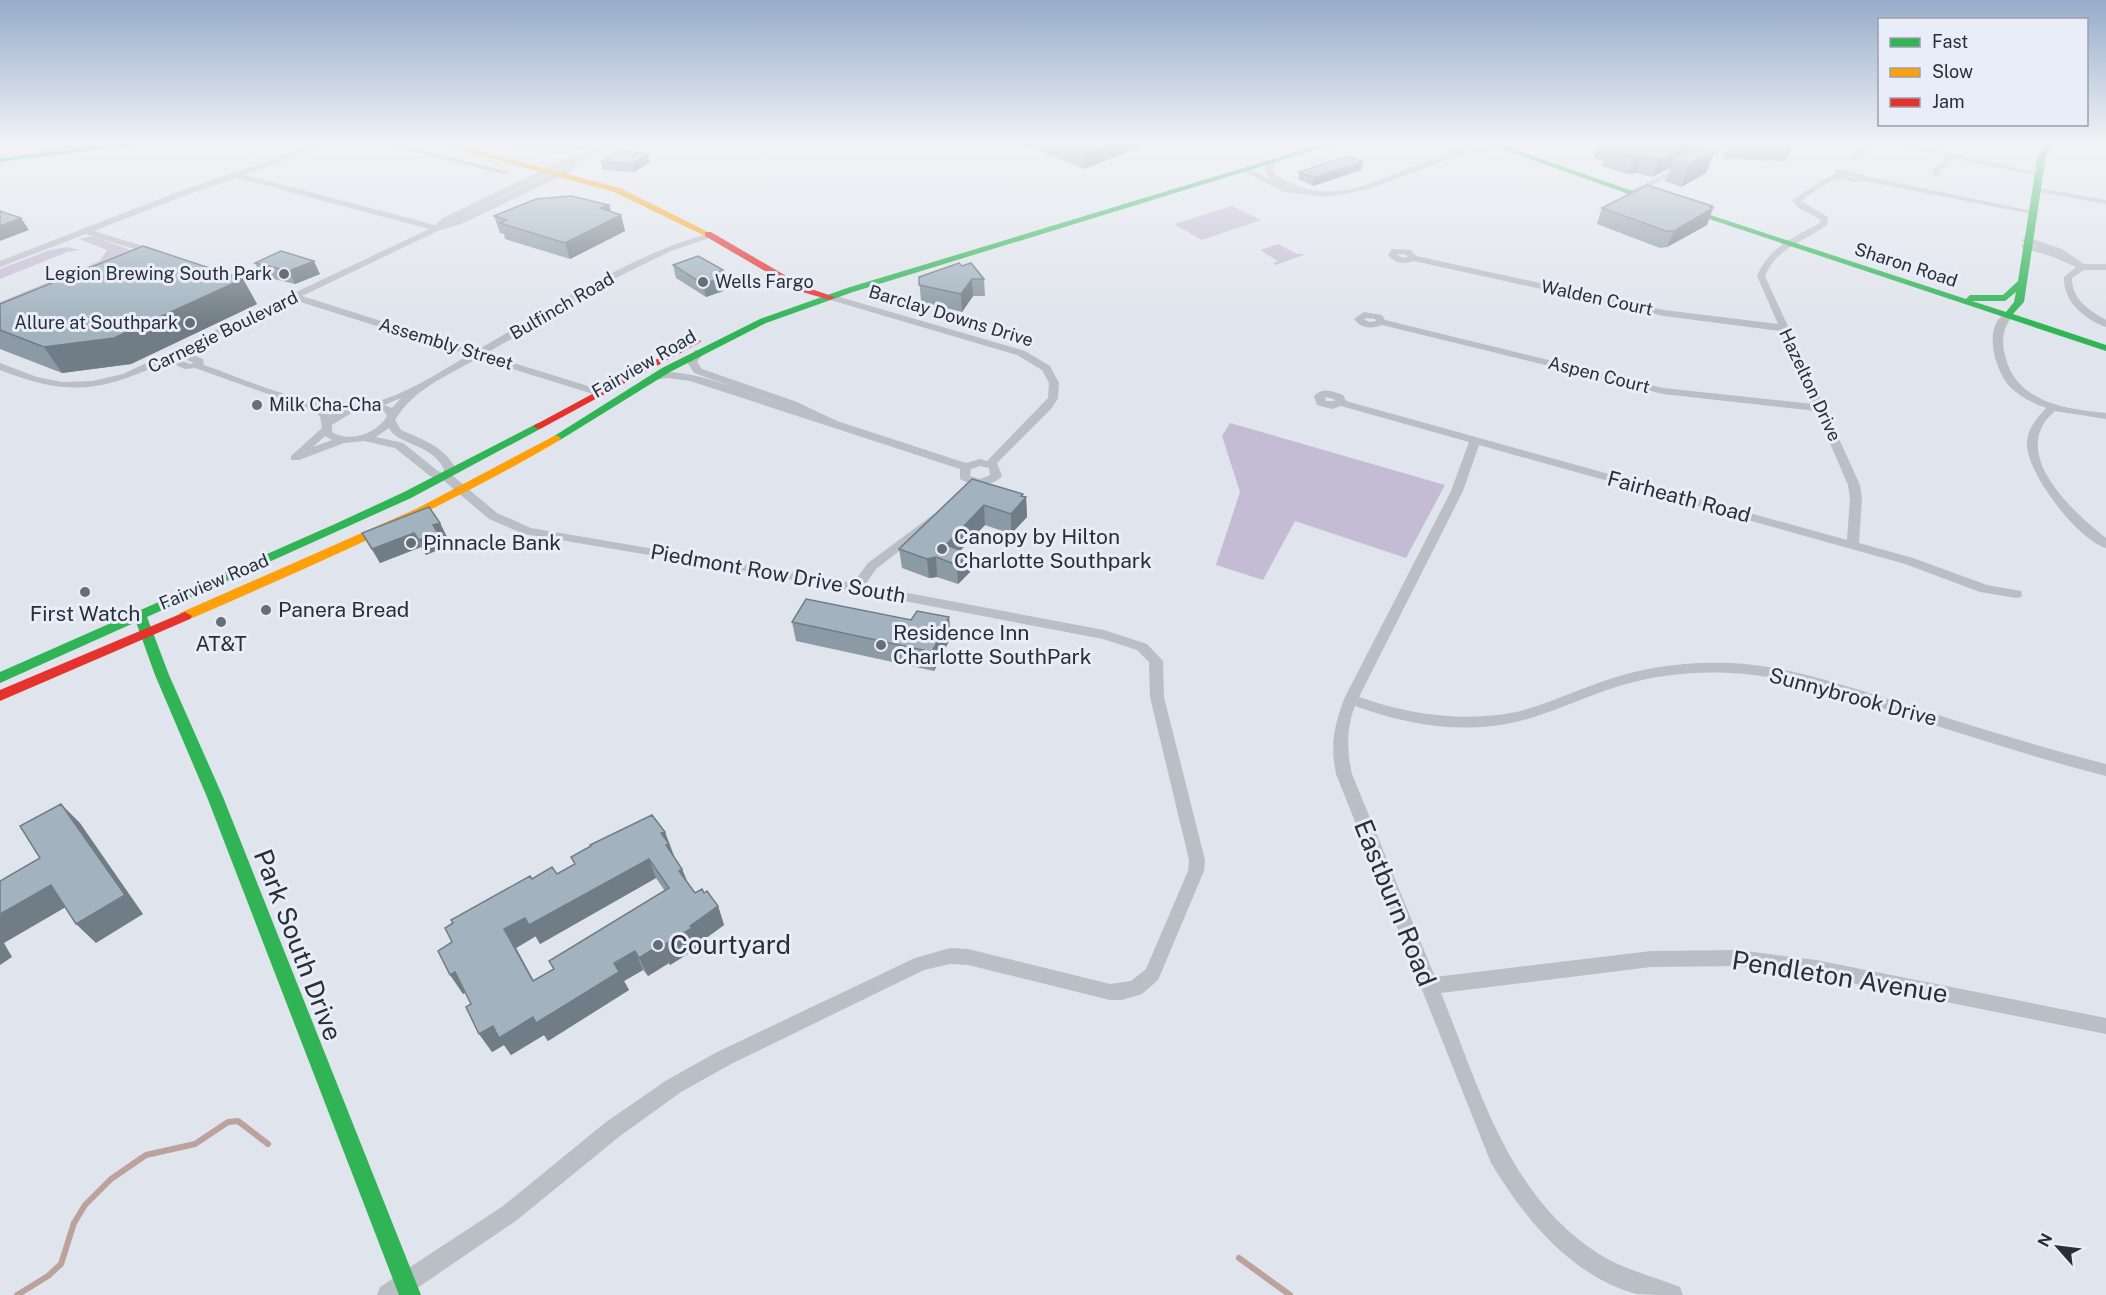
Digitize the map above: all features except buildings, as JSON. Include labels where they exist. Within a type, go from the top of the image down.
[{"type":"main road","name":"Barclay Downs Drive","points":[[644,202],[697,231],[716,234],[821,293]]},
{"type":"main road","name":"Fairview Road","points":[[0,678],[140,613],[352,522],[447,477],[597,392],[707,336],[821,293],[1021,226],[1103,202]]},
{"type":"main road","points":[[1103,214],[1106,208],[1123,202]]},
{"type":"main road","name":"Fairview Road","points":[[0,696],[326,554],[464,491],[699,352],[821,293],[1141,202]]},
{"type":"main road","name":"Sharon Road","points":[[1676,202],[1991,313],[2008,315]]},
{"type":"main road","name":"Sharon Road","points":[[1686,202],[1791,242],[1956,295],[2106,348]]},
{"type":"main road","points":[[2008,315],[2019,302],[2019,283],[2034,202]]},
{"type":"main road","points":[[1956,295],[2001,300],[2010,295],[2014,286],[2019,283]]},
{"type":"main road","points":[[464,491],[464,484],[474,473],[571,414],[597,392]]},
{"type":"main road","points":[[326,554],[329,548],[344,539],[440,493],[448,483],[447,477]]},
{"type":"main road","name":"Park South Drive","points":[[140,613],[248,880],[401,1291]]},
{"type":"street","points":[[0,264],[161,202]]},
{"type":"street","points":[[339,202],[437,228]]},
{"type":"street","name":"Carnegie Boulevard","points":[[0,366],[51,385],[82,386],[127,376],[295,297],[485,202]]},
{"type":"street","points":[[1791,242],[1824,224],[1825,219],[1798,202]]},
{"type":"street","points":[[1984,202],[2032,212]]},
{"type":"street","points":[[86,231],[161,255]]},
{"type":"street","name":"Bulfinch Road","points":[[326,427],[340,413],[387,402],[418,388],[635,265],[668,249],[716,234]]},
{"type":"street","name":"Hazelton Drive","points":[[1791,242],[1766,267],[1761,276],[1856,491],[1853,546]]},
{"type":"street","points":[[2026,243],[2082,267],[2106,267]]},
{"type":"street","name":"Walden Court","points":[[1413,258],[1664,313],[1783,328]]},
{"type":"street","points":[[2082,267],[2068,277],[2069,295],[2079,306],[2106,324]]},
{"type":"street","name":"Barclay Downs Drive","points":[[821,293],[1021,353],[1046,368],[1054,383],[1050,404],[990,464],[997,472],[993,479],[983,482],[972,481],[959,494]]},
{"type":"street","name":"Assembly Street","points":[[295,297],[597,392]]},
{"type":"street","points":[[2008,315],[1997,330],[2001,362],[2006,376],[2019,391],[2053,407],[2106,416]]},
{"type":"street","name":"Aspen Court","points":[[1381,322],[1663,391],[1820,408]]},
{"type":"street","points":[[699,352],[692,362],[698,371],[793,404],[832,423]]},
{"type":"street","points":[[172,356],[172,361],[185,366],[198,366],[309,405],[325,415],[326,427],[331,437],[344,440]]},
{"type":"street","points":[[655,377],[667,375],[691,378],[966,467],[974,463],[990,464]]},
{"type":"street","name":"Bulfinch Road","points":[[358,438],[376,432],[418,388]]},
{"type":"street","name":"Fairheath Road","points":[[1341,403],[1909,561],[1985,589],[2016,594]]},
{"type":"street","points":[[309,405],[386,408],[396,432],[426,445],[446,462],[450,470],[447,477],[434,474],[399,445],[358,438],[344,440],[294,458],[326,427]]},
{"type":"street","points":[[2053,407],[2039,418],[2032,433],[2040,476],[2054,496],[2106,544]]},
{"type":"street","name":"Eastburn Road","points":[[1475,440],[1457,491],[1352,699],[1340,735],[1344,774],[1498,1156],[1530,1208],[1558,1236],[1590,1261],[1630,1282],[1672,1295]]},
{"type":"street","points":[[966,467],[964,477],[972,481]]},
{"type":"street","name":"Piedmont Row Drive South","points":[[401,1291],[510,1213],[621,1123],[674,1086],[724,1058],[921,963],[950,956],[968,957],[1116,993],[1128,991],[1152,974],[1161,957],[1196,871],[1197,860],[1156,697],[1156,661],[1144,648],[1124,641],[856,588],[527,531],[493,516],[447,477]]},
{"type":"street","points":[[856,588],[872,566],[944,508]]},
{"type":"street","name":"Sunnybrook Drive","points":[[1352,699],[1391,712],[1425,719],[1484,721],[1534,712],[1617,681],[1645,674],[1689,668],[1733,669],[1786,676],[1833,687],[2025,748],[2106,770]]},
{"type":"street","name":"Pendleton Avenue","points":[[1429,986],[1651,959],[1738,958],[1816,968],[2106,1026]]},
{"type":"shaded area","points":[[1232,206],[1261,220],[1202,240],[1174,224]]},
{"type":"shaded area","points":[[93,236],[141,254],[0,327],[0,302],[100,261],[107,250],[79,239]]},
{"type":"shaded area","points":[[1278,244],[1297,254],[1306,254],[1276,265],[1273,263],[1278,261],[1260,250]]},
{"type":"shaded area","points":[[67,247],[80,250],[67,252],[0,279],[0,269],[50,250]]},
{"type":"shaded area","points":[[1230,423],[1445,485],[1406,558],[1295,521],[1263,580],[1216,565],[1240,492],[1222,436]]},
{"type":"waterway","points":[[17,1295],[48,1276],[61,1264],[74,1223],[85,1205],[111,1179],[146,1155],[195,1144],[228,1122],[238,1121],[268,1144]]},
{"type":"waterway","points":[[1239,1258],[1290,1295]]},
{"type":"traffic: fast","points":[[556,438],[666,370],[763,321],[850,290],[1139,202]]},
{"type":"traffic: fast","points":[[2008,315],[2019,302],[2034,202]]},
{"type":"traffic: fast","points":[[1686,210],[2106,348]]},
{"type":"traffic: fast","points":[[1970,298],[2005,298],[2020,283]]},
{"type":"traffic: fast","points":[[0,678],[339,527],[473,462],[538,426]]},
{"type":"traffic: fast","points":[[142,620],[162,675],[215,797],[410,1295]]},
{"type":"traffic: slow","points":[[643,202],[708,234]]},
{"type":"traffic: slow","points":[[185,616],[420,511],[512,464],[556,438]]},
{"type":"traffic: jam","points":[[708,234],[802,289],[830,297]]},
{"type":"traffic: jam","points":[[538,426],[696,341]]},
{"type":"traffic: jam","points":[[0,696],[185,616]]},
{"type":"place","name":"Legion Brewing South Park","points":[[284,274]]},
{"type":"place","name":"Wells Fargo","points":[[703,282]]},
{"type":"place","name":"Allure at Southpark","points":[[190,323]]},
{"type":"place","name":"Milk Cha-Cha","points":[[257,405]]},
{"type":"place","name":"Pinnacle Bank","points":[[411,543]]},
{"type":"place","name":"Canopy by Hilton Charlotte Southpark","points":[[942,549]]},
{"type":"place","name":"First Watch","points":[[85,592]]},
{"type":"place","name":"Panera Bread","points":[[266,610]]},
{"type":"place","name":"AT&T","points":[[221,622]]},
{"type":"place","name":"Residence Inn Charlotte SouthPark","points":[[881,645]]},
{"type":"place","name":"Courtyard","points":[[658,945]]}]
